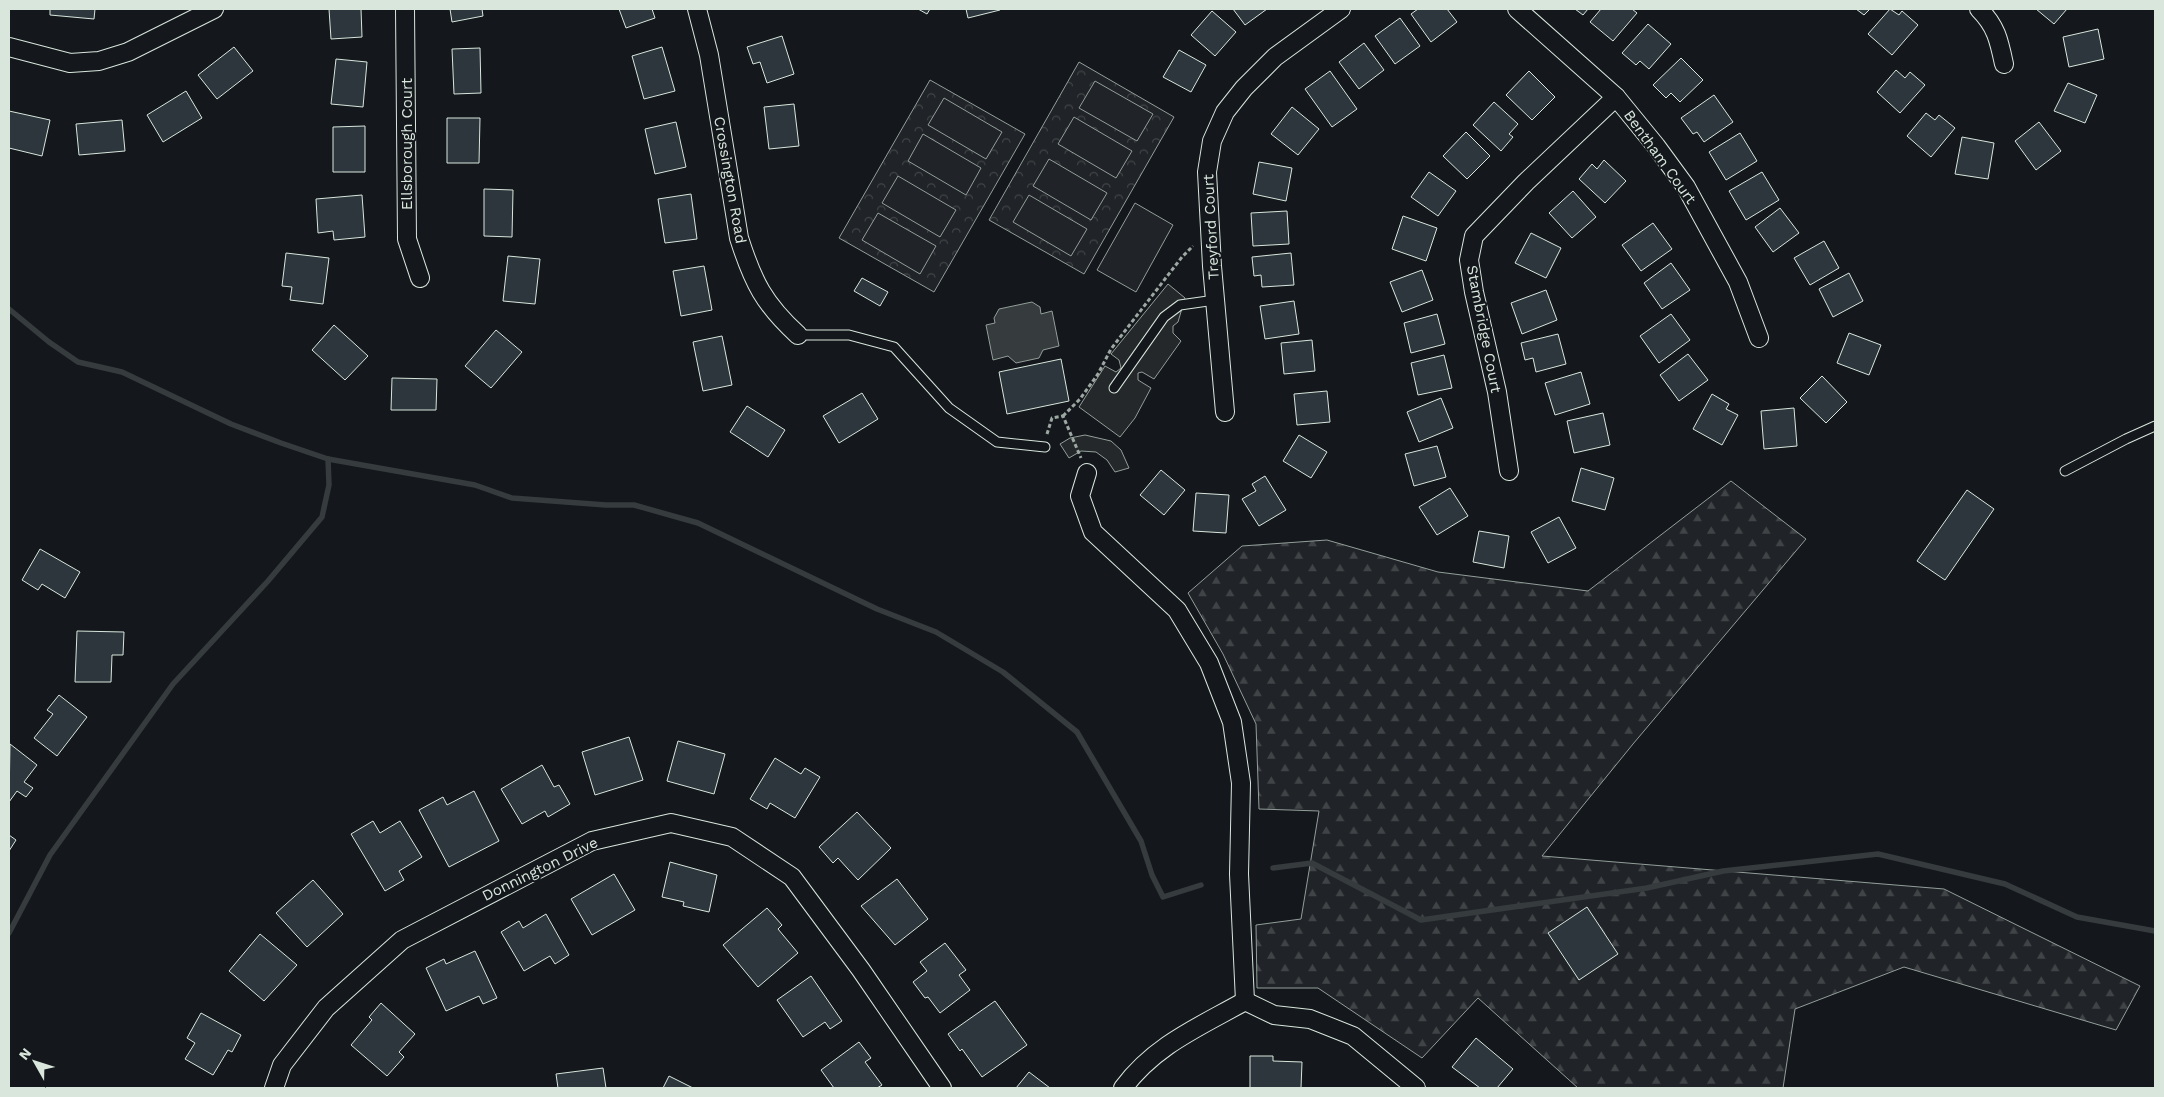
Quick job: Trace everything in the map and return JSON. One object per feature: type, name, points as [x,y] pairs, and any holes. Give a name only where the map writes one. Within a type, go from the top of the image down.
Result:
[{"type":"street","points":[[9,47],[70,63],[99,61],[128,52],[214,9]]},
{"type":"street","name":"Ellsborough Court","points":[[405,9],[407,239],[420,278]]},
{"type":"street","name":"Crossington Road","points":[[697,9],[709,56],[742,247],[747,266],[775,315],[798,335]]},
{"type":"street","name":"Treyford Court","points":[[1225,412],[1215,300],[1207,172],[1212,141],[1225,112],[1244,88],[1275,57],[1341,9]]},
{"type":"street","name":"Bentham Court","points":[[1517,9],[1616,97],[1656,146],[1686,187],[1738,282],[1759,338]]},
{"type":"street","points":[[1979,9],[1991,22],[2004,64]]},
{"type":"street","name":"Stambridge Court","points":[[1509,471],[1497,392],[1474,292],[1469,260],[1474,236],[1526,182],[1616,97]]},
{"type":"street","points":[[1086,473],[1080,496],[1093,532],[1177,610],[1209,663],[1232,722],[1241,782],[1239,874],[1245,1001]]},
{"type":"street","name":"Donnington Drive","points":[[274,1088],[282,1066],[326,1008],[402,940],[592,841],[671,823],[732,837],[792,877],[861,970],[942,1088]]},
{"type":"street","points":[[1123,1088],[1138,1069],[1160,1049],[1245,1001]]},
{"type":"street","points":[[1245,1001],[1274,1014],[1310,1019],[1353,1036],[1416,1088]]},
{"type":"lane","points":[[1114,388],[1164,317],[1180,305],[1215,300]]},
{"type":"lane","points":[[798,335],[849,335],[894,348],[950,408],[997,442],[1045,447]]},
{"type":"lane","points":[[2065,471],[2155,426]]},
{"type":"path","points":[[1045,447],[1052,418],[1063,416],[1080,399],[1098,374],[1110,349],[1182,257],[1194,245]]},
{"type":"path","points":[[1063,416],[1086,473]]},
{"type":"green space","points":[[1079,62],[1174,117],[1084,274],[989,220]]},
{"type":"green space","points":[[930,80],[1025,134],[934,292],[839,238]]},
{"type":"green space","points":[[1095,81],[1153,114],[1137,141],[1079,108]]},
{"type":"green space","points":[[944,98],[1002,132],[986,159],[928,125]]},
{"type":"green space","points":[[1074,117],[1132,151],[1116,178],[1058,144]]},
{"type":"green space","points":[[923,134],[981,168],[966,195],[908,161]]},
{"type":"green space","points":[[1049,159],[1107,193],[1091,220],[1033,186]]},
{"type":"green space","points":[[898,176],[956,210],[940,237],[882,203]]},
{"type":"green space","points":[[1029,195],[1087,229],[1071,256],[1013,222]]},
{"type":"green space","points":[[1135,203],[1173,225],[1136,292],[1097,270]]},
{"type":"green space","points":[[878,213],[936,246],[920,274],[862,240]]},
{"type":"green space","points":[[1731,481],[1806,539],[1633,744],[1542,856],[1944,889],[2140,986],[2116,1030],[1904,967],[1795,1009],[1783,1088],[1578,1088],[1478,998],[1422,1058],[1318,988],[1257,988],[1256,925],[1301,919],[1319,811],[1259,809],[1256,724],[1223,654],[1188,593],[1242,546],[1327,540],[1438,572],[1588,591]]},
{"type":"shaded area","points":[[1168,284],[1185,298],[1178,322],[1173,326],[1173,333],[1181,341],[1154,379],[1142,372],[1138,373],[1138,380],[1151,388],[1135,418],[1120,437],[1079,407],[1105,366],[1116,372],[1121,368],[1119,360],[1111,354]]},
{"type":"shaded area","points":[[1032,302],[1040,307],[1041,314],[1052,311],[1059,346],[1043,350],[1039,358],[1016,363],[1008,356],[993,360],[986,325],[995,323],[994,318],[999,309]]},
{"type":"shaded area","points":[[1085,435],[1111,441],[1121,450],[1129,468],[1115,472],[1107,460],[1096,452],[1081,451],[1069,458],[1060,444],[1070,438]]},
{"type":"building","points":[[50,9],[95,9],[94,19],[50,15]]},
{"type":"building","points":[[329,9],[361,9],[362,37],[331,39]]},
{"type":"building","points":[[450,9],[482,9],[483,16],[452,22]]},
{"type":"building","points":[[619,9],[652,9],[655,18],[626,28]]},
{"type":"building","points":[[918,9],[930,9],[927,14]]},
{"type":"building","points":[[966,9],[1000,9],[1000,10],[968,18]]},
{"type":"building","points":[[1233,9],[1267,9],[1245,25]]},
{"type":"building","points":[[1418,9],[1447,9],[1457,22],[1431,42],[1411,14]]},
{"type":"building","points":[[1575,9],[1588,9],[1583,15]]},
{"type":"building","points":[[1601,9],[1632,9],[1637,13],[1613,41],[1590,22]]},
{"type":"building","points":[[1856,9],[1870,9],[1864,15]]},
{"type":"building","points":[[1890,9],[1899,15],[1902,11],[1918,25],[1892,55],[1868,34]]},
{"type":"building","points":[[2036,9],[2067,9],[2054,24]]},
{"type":"building","points":[[1212,11],[1236,32],[1215,56],[1191,35]]},
{"type":"building","points":[[1400,18],[1420,46],[1395,64],[1375,36]]},
{"type":"building","points":[[1648,24],[1671,44],[1649,69],[1640,61],[1636,65],[1622,53]]},
{"type":"building","points":[[2098,29],[2104,59],[2069,67],[2063,37]]},
{"type":"building","points":[[782,36],[794,74],[767,83],[760,62],[753,64],[747,47]]},
{"type":"building","points":[[1364,43],[1384,70],[1359,89],[1339,62]]},
{"type":"building","points":[[234,47],[253,71],[217,99],[198,75]]},
{"type":"building","points":[[662,47],[675,91],[644,99],[632,56]]},
{"type":"building","points":[[480,48],[481,93],[454,94],[452,49]]},
{"type":"building","points":[[1179,50],[1206,65],[1191,92],[1163,77]]},
{"type":"building","points":[[1681,58],[1703,80],[1680,102],[1671,93],[1666,98],[1653,85]]},
{"type":"building","points":[[336,59],[367,62],[363,107],[331,104]]},
{"type":"building","points":[[1896,70],[1905,78],[1910,72],[1925,85],[1900,113],[1877,92]]},
{"type":"building","points":[[1330,71],[1357,109],[1332,127],[1305,89]]},
{"type":"building","points":[[1529,71],[1555,97],[1532,120],[1506,95]]},
{"type":"building","points":[[2068,83],[2097,95],[2085,123],[2054,111]]},
{"type":"building","points":[[186,91],[202,118],[163,142],[147,115]]},
{"type":"building","points":[[1714,95],[1733,122],[1704,142],[1697,132],[1693,134],[1681,118]]},
{"type":"building","points":[[1494,102],[1518,124],[1509,134],[1513,137],[1501,151],[1473,125]]},
{"type":"building","points":[[794,104],[799,146],[769,149],[764,107]]},
{"type":"building","points":[[1292,107],[1319,129],[1298,155],[1271,134]]},
{"type":"building","points":[[9,111],[50,120],[42,156],[9,148]]},
{"type":"building","points":[[1926,113],[1935,120],[1939,115],[1955,128],[1931,157],[1907,136]]},
{"type":"building","points":[[447,118],[480,118],[479,163],[447,163]]},
{"type":"building","points":[[122,120],[125,151],[79,155],[76,124]]},
{"type":"building","points":[[676,122],[686,167],[655,174],[645,129]]},
{"type":"building","points":[[2039,122],[2061,151],[2036,170],[2015,141]]},
{"type":"building","points":[[365,126],[365,172],[333,172],[333,127]]},
{"type":"building","points":[[1466,132],[1490,156],[1467,179],[1443,156]]},
{"type":"building","points":[[1740,133],[1757,161],[1726,180],[1709,152]]},
{"type":"building","points":[[1962,137],[1994,143],[1988,179],[1955,174]]},
{"type":"building","points":[[1604,160],[1626,181],[1605,203],[1579,179],[1592,164],[1597,169]]},
{"type":"building","points":[[1259,162],[1292,168],[1286,201],[1253,194]]},
{"type":"building","points":[[1429,172],[1456,191],[1438,216],[1411,197]]},
{"type":"building","points":[[1762,172],[1779,200],[1746,220],[1729,191]]},
{"type":"building","points":[[484,189],[513,190],[512,237],[484,236]]},
{"type":"building","points":[[1573,191],[1596,217],[1572,238],[1549,213]]},
{"type":"building","points":[[691,194],[697,239],[665,243],[658,199]]},
{"type":"building","points":[[362,195],[365,237],[334,240],[333,231],[318,233],[316,199]]},
{"type":"building","points":[[1780,208],[1799,233],[1773,252],[1755,227]]},
{"type":"building","points":[[1287,211],[1289,244],[1253,246],[1251,213]]},
{"type":"building","points":[[1403,216],[1437,228],[1426,261],[1392,249]]},
{"type":"building","points":[[1653,223],[1672,249],[1641,271],[1622,245]]},
{"type":"building","points":[[1531,233],[1561,248],[1546,278],[1515,263]]},
{"type":"building","points":[[1824,241],[1839,268],[1810,285],[1794,258]]},
{"type":"building","points":[[286,253],[329,258],[323,304],[290,300],[292,287],[282,286]]},
{"type":"building","points":[[1291,253],[1294,285],[1262,287],[1261,275],[1254,276],[1252,257]]},
{"type":"building","points":[[508,256],[540,259],[535,304],[503,301]]},
{"type":"building","points":[[1671,263],[1690,290],[1662,309],[1644,283]]},
{"type":"building","points":[[704,266],[712,310],[681,316],[673,271]]},
{"type":"building","points":[[1422,270],[1433,300],[1402,312],[1390,282]]},
{"type":"building","points":[[1849,273],[1863,301],[1833,317],[1819,289]]},
{"type":"building","points":[[862,278],[888,292],[880,306],[854,291]]},
{"type":"building","points":[[1546,290],[1557,320],[1522,334],[1511,303]]},
{"type":"building","points":[[1294,301],[1299,334],[1265,339],[1260,306]]},
{"type":"building","points":[[1437,314],[1445,344],[1411,353],[1404,323]]},
{"type":"building","points":[[1671,314],[1690,340],[1659,363],[1640,336]]},
{"type":"building","points":[[334,325],[368,356],[345,380],[312,350]]},
{"type":"building","points":[[496,330],[522,352],[491,388],[465,366]]},
{"type":"building","points":[[1849,333],[1881,345],[1869,375],[1837,363]]},
{"type":"building","points":[[1558,334],[1566,364],[1536,372],[1533,358],[1525,360],[1521,343]]},
{"type":"building","points":[[722,336],[732,385],[703,391],[693,342]]},
{"type":"building","points":[[1312,340],[1315,371],[1284,374],[1281,343]]},
{"type":"building","points":[[1688,354],[1708,380],[1679,401],[1660,375]]},
{"type":"building","points":[[1444,355],[1452,388],[1418,395],[1411,363]]},
{"type":"building","points":[[1061,359],[1069,401],[1007,414],[999,372]]},
{"type":"building","points":[[1581,372],[1590,404],[1555,415],[1545,383]]},
{"type":"building","points":[[1822,376],[1847,402],[1826,423],[1800,398]]},
{"type":"building","points":[[392,378],[437,379],[436,410],[391,410]]},
{"type":"building","points":[[1327,391],[1330,422],[1297,425],[1294,394]]},
{"type":"building","points":[[862,393],[878,419],[839,443],[823,416]]},
{"type":"building","points":[[1712,394],[1729,404],[1726,409],[1738,415],[1722,445],[1693,429]]},
{"type":"building","points":[[1441,398],[1453,428],[1419,442],[1407,412]]},
{"type":"building","points":[[747,406],[785,430],[768,457],[730,432]]},
{"type":"building","points":[[1794,408],[1797,446],[1764,449],[1761,411]]},
{"type":"building","points":[[1603,413],[1610,445],[1574,453],[1567,421]]},
{"type":"building","points":[[1299,435],[1327,452],[1311,478],[1283,461]]},
{"type":"building","points":[[1437,446],[1446,477],[1414,486],[1405,454]]},
{"type":"building","points":[[1581,468],[1614,478],[1605,510],[1572,501]]},
{"type":"building","points":[[1161,470],[1185,490],[1164,515],[1140,495]]},
{"type":"building","points":[[1265,476],[1286,510],[1259,526],[1242,499],[1256,491],[1252,484]]},
{"type":"building","points":[[1450,488],[1468,516],[1437,535],[1419,507]]},
{"type":"building","points":[[1967,490],[1994,509],[1945,580],[1917,561]]},
{"type":"building","points":[[1196,493],[1229,495],[1226,533],[1193,531]]},
{"type":"building","points":[[1559,517],[1576,548],[1548,563],[1531,532]]},
{"type":"building","points":[[1479,531],[1509,536],[1504,568],[1473,562]]},
{"type":"building","points":[[40,549],[80,572],[65,598],[42,584],[38,590],[22,580]]},
{"type":"building","points":[[77,631],[124,632],[123,655],[112,655],[111,682],[75,682]]},
{"type":"building","points":[[59,695],[87,717],[57,756],[34,738],[53,714],[47,710]]},
{"type":"building","points":[[629,737],[643,780],[595,795],[582,752]]},
{"type":"building","points":[[678,741],[725,754],[714,794],[667,781]]},
{"type":"building","points":[[10,744],[37,765],[24,782],[33,788],[26,797],[17,791],[9,802]]},
{"type":"building","points":[[775,758],[801,774],[805,768],[820,777],[795,818],[770,803],[767,809],[750,799]]},
{"type":"building","points":[[542,765],[554,787],[559,785],[570,804],[548,817],[545,811],[522,824],[501,789]]},
{"type":"building","points":[[474,791],[499,841],[449,867],[419,810],[443,797],[447,805]]},
{"type":"building","points":[[857,812],[891,848],[858,880],[838,858],[833,863],[819,847]]},
{"type":"building","points":[[373,821],[380,833],[400,821],[422,857],[399,871],[404,880],[385,891],[351,834]]},
{"type":"building","points":[[9,835],[16,840],[9,851]]},
{"type":"building","points":[[670,862],[717,875],[709,912],[683,906],[684,902],[662,897]]},
{"type":"building","points":[[614,874],[635,910],[592,935],[571,899]]},
{"type":"building","points":[[897,879],[928,919],[895,945],[861,906]]},
{"type":"building","points":[[313,880],[343,914],[307,947],[276,913]]},
{"type":"building","points":[[1587,907],[1618,954],[1579,980],[1548,933]]},
{"type":"building","points":[[767,908],[782,925],[778,929],[798,953],[758,987],[723,945]]},
{"type":"building","points":[[546,914],[569,955],[555,964],[550,956],[524,971],[501,932],[519,921],[523,928]]},
{"type":"building","points":[[260,934],[297,965],[264,1001],[229,971]]},
{"type":"building","points":[[945,943],[966,970],[959,975],[970,990],[940,1013],[913,982],[927,971],[920,962]]},
{"type":"building","points":[[475,951],[497,998],[483,1004],[479,996],[446,1011],[426,968],[444,959],[446,964]]},
{"type":"building","points":[[811,976],[842,1021],[830,1029],[825,1022],[803,1037],[777,1000]]},
{"type":"building","points":[[995,1001],[1027,1045],[982,1077],[962,1049],[960,1051],[948,1034]]},
{"type":"building","points":[[381,1003],[415,1034],[399,1052],[404,1057],[387,1076],[351,1045],[372,1020],[369,1017]]},
{"type":"building","points":[[201,1013],[241,1035],[232,1052],[228,1050],[213,1075],[185,1059],[195,1043],[187,1038]]},
{"type":"building","points":[[1476,1038],[1513,1069],[1497,1088],[1480,1088],[1452,1067]]},
{"type":"building","points":[[859,1042],[871,1058],[865,1062],[882,1085],[877,1088],[834,1088],[821,1070]]},
{"type":"building","points":[[1250,1056],[1273,1056],[1273,1061],[1302,1062],[1301,1088],[1250,1088]]},
{"type":"building","points":[[603,1068],[606,1088],[558,1088],[556,1074]]},
{"type":"building","points":[[1029,1072],[1050,1088],[1016,1088]]},
{"type":"building","points":[[669,1076],[693,1088],[663,1088]]},
{"type":"waterway","points":[[9,309],[49,342],[78,362],[122,372],[231,424],[281,443],[328,459],[475,485],[512,498],[606,505],[634,505],[698,523],[877,609],[936,632],[1003,672],[1077,732],[1141,841],[1152,875],[1163,897],[1201,885]]},
{"type":"waterway","points":[[9,933],[50,855],[173,684],[268,581],[322,517],[329,485],[328,459]]},
{"type":"waterway","points":[[1273,868],[1312,863],[1421,920],[1647,888],[1723,871],[1878,854],[2005,884],[2077,917],[2155,931]]}]
